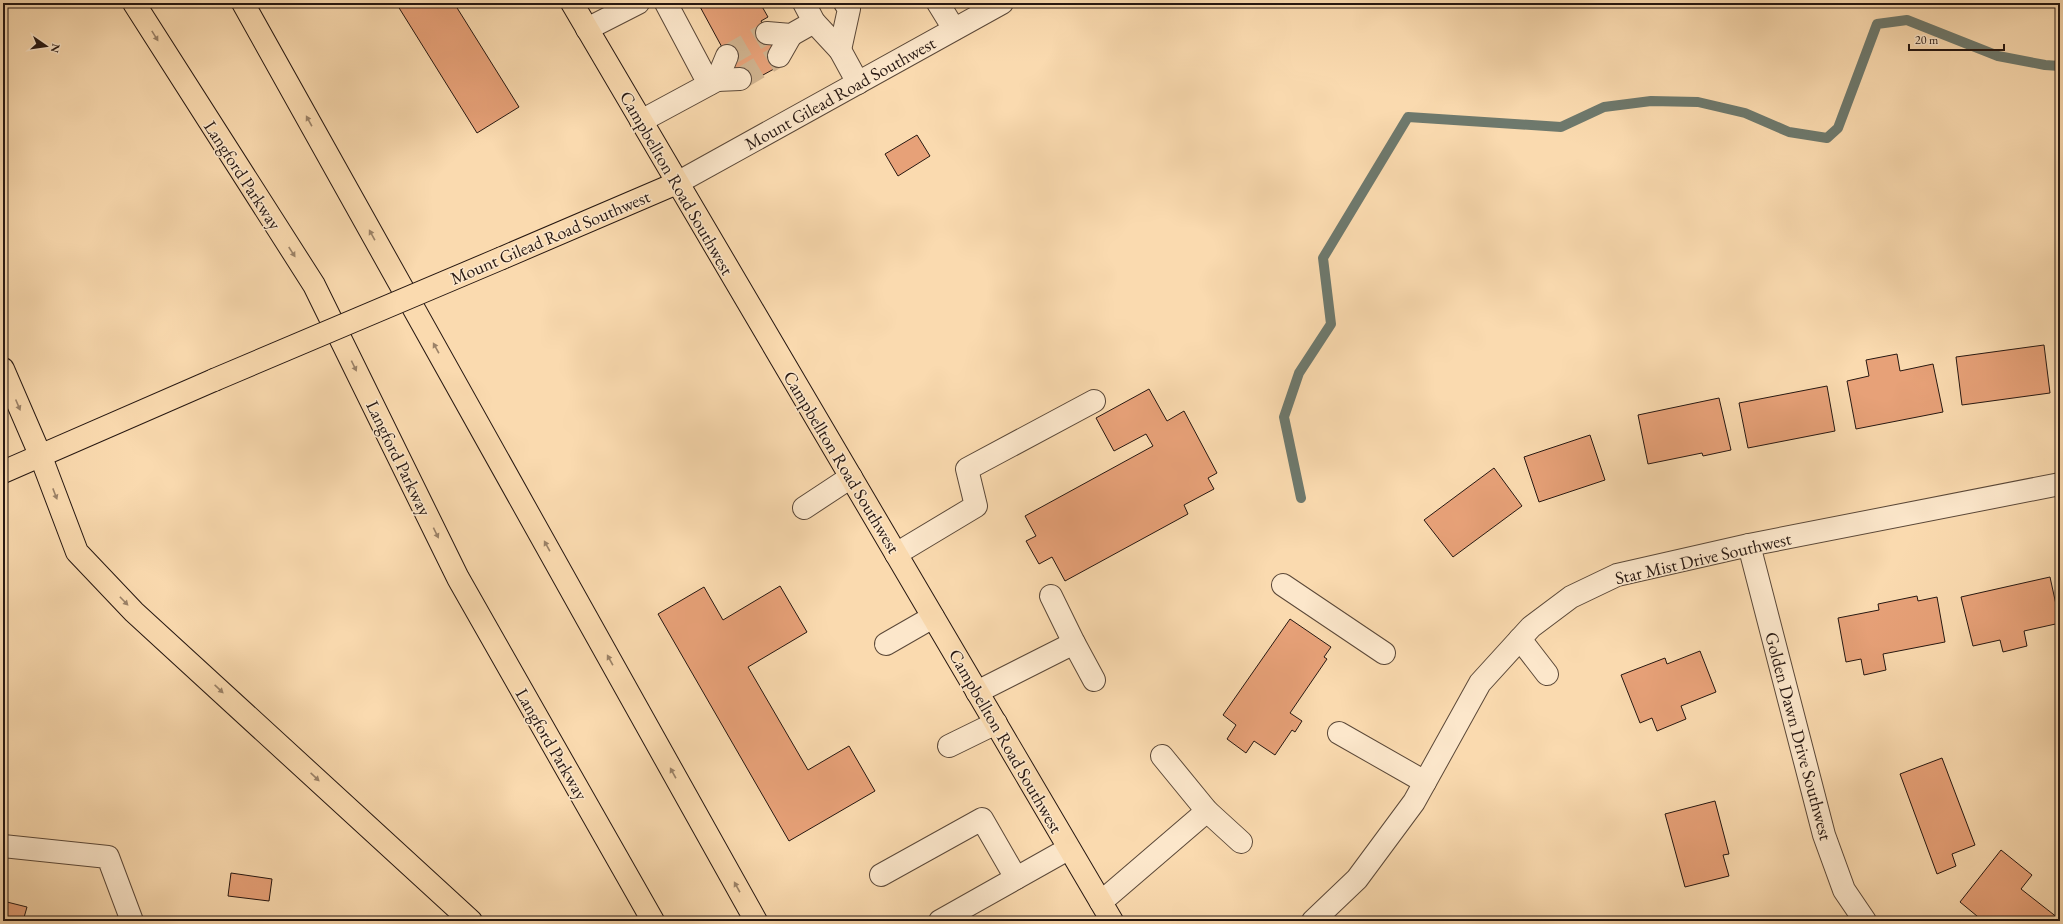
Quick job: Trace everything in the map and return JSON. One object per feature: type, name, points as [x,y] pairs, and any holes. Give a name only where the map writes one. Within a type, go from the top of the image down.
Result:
[{"type":"main road","name":"Langford Parkway","points":[[134,3],[314,285],[458,578],[653,921]]},
{"type":"main road","points":[[243,3],[756,921]]},
{"type":"main road","name":"Campbellton Road Southwest","points":[[572,3],[996,723],[1068,849],[1112,921]]},
{"type":"main road","name":"Mount Gilead Road Southwest","points":[[3,472],[41,457],[214,380],[677,183]]},
{"type":"main road","points":[[3,369],[41,457],[77,552],[134,612],[471,921]]},
{"type":"street","points":[[587,29],[638,3]]},
{"type":"street","points":[[666,3],[713,82]]},
{"type":"street","points":[[804,3],[814,22],[840,50],[858,83]]},
{"type":"street","points":[[840,50],[849,9],[845,3]]},
{"type":"street","points":[[938,3],[954,30]]},
{"type":"street","name":"Mount Gilead Road Southwest","points":[[677,183],[1002,3]]},
{"type":"street","points":[[767,33],[790,35],[814,22]]},
{"type":"street","points":[[779,56],[790,35]]},
{"type":"street","points":[[713,82],[727,56]]},
{"type":"street","points":[[641,121],[713,82],[740,80]]},
{"type":"street","points":[[896,554],[976,506],[967,469],[1094,401]]},
{"type":"street","points":[[804,508],[851,477]]},
{"type":"street","name":"Star Mist Drive Southwest","points":[[1313,921],[1357,878],[1414,802],[1480,683],[1531,627],[1571,597],[1617,575],[1749,545],[2060,484]]},
{"type":"street","name":"Golden Dawn Drive Southwest","points":[[1749,545],[1824,835],[1844,890],[1865,921]]},
{"type":"street","points":[[1283,585],[1384,653]]},
{"type":"street","points":[[1051,596],[1094,680]]},
{"type":"street","points":[[886,644],[933,617]]},
{"type":"street","points":[[1520,639],[1547,674]]},
{"type":"street","points":[[977,692],[1074,643]]},
{"type":"street","points":[[949,746],[996,723]]},
{"type":"street","points":[[1339,733],[1425,782]]},
{"type":"street","points":[[1162,756],[1207,812],[1241,842]]},
{"type":"street","points":[[1100,902],[1207,812]]},
{"type":"street","points":[[881,875],[982,819],[1016,878]]},
{"type":"street","points":[[3,846],[108,857],[132,921]]},
{"type":"street","points":[[940,921],[1068,849]]},
{"type":"building","points":[[396,3],[454,3],[519,107],[477,133]]},
{"type":"building","points":[[698,3],[760,3],[768,17],[761,21],[783,64],[743,86]]},
{"type":"building","points":[[917,135],[930,156],[898,176],[885,154]]},
{"type":"building","points":[[2044,345],[2050,393],[1962,405],[1956,357]]},
{"type":"building","points":[[1897,354],[1900,371],[1933,364],[1943,412],[1856,429],[1847,381],[1869,376],[1866,360]]},
{"type":"building","points":[[1827,386],[1835,431],[1748,448],[1739,403]]},
{"type":"building","points":[[1149,389],[1167,421],[1184,411],[1217,473],[1208,478],[1214,489],[1184,505],[1188,514],[1065,581],[1052,557],[1039,564],[1026,541],[1036,536],[1025,516],[1153,446],[1146,434],[1114,451],[1096,418]]},
{"type":"building","points":[[1719,398],[1731,450],[1703,456],[1702,453],[1648,464],[1638,415]]},
{"type":"building","points":[[1590,435],[1605,480],[1539,502],[1524,457]]},
{"type":"building","points":[[1494,468],[1522,506],[1453,557],[1424,520]]},
{"type":"building","points":[[2050,577],[2060,623],[2024,631],[2027,646],[2003,652],[2000,640],[1973,646],[1961,597]]},
{"type":"building","points":[[780,586],[807,632],[748,667],[808,770],[849,746],[875,791],[789,841],[658,614],[704,587],[723,620]]},
{"type":"building","points":[[1917,596],[1918,601],[1937,597],[1945,642],[1883,654],[1886,670],[1864,675],[1861,659],[1846,662],[1838,618],[1879,610],[1878,604]]},
{"type":"building","points":[[1290,619],[1331,647],[1324,657],[1327,659],[1290,713],[1302,721],[1295,732],[1292,730],[1275,755],[1254,741],[1246,753],[1227,739],[1236,725],[1223,715]]},
{"type":"building","points":[[1700,651],[1716,692],[1681,706],[1686,719],[1657,731],[1652,718],[1640,723],[1621,675],[1665,658],[1667,664]]},
{"type":"building","points":[[1942,758],[1975,845],[1952,854],[1956,866],[1937,874],[1900,774]]},
{"type":"building","points":[[1715,801],[1729,854],[1723,855],[1729,876],[1685,887],[1665,814]]},
{"type":"building","points":[[2001,850],[2032,875],[2021,889],[2058,918],[2056,921],[1983,921],[1960,902]]},
{"type":"building","points":[[231,873],[272,879],[269,901],[228,896]]},
{"type":"building","points":[[3,901],[27,907],[23,921],[3,921]]},
{"type":"waterway","points":[[1301,498],[1284,417],[1299,373],[1331,324],[1323,258],[1408,117],[1561,127],[1604,107],[1651,101],[1698,102],[1745,113],[1789,132],[1827,138],[1838,128],[1877,24],[1907,20],[1998,56],[2045,65],[2060,66]]},
{"type":"tunnel","points":[[727,56],[767,33]]},
{"type":"tunnel","points":[[740,79],[779,56]]}]
